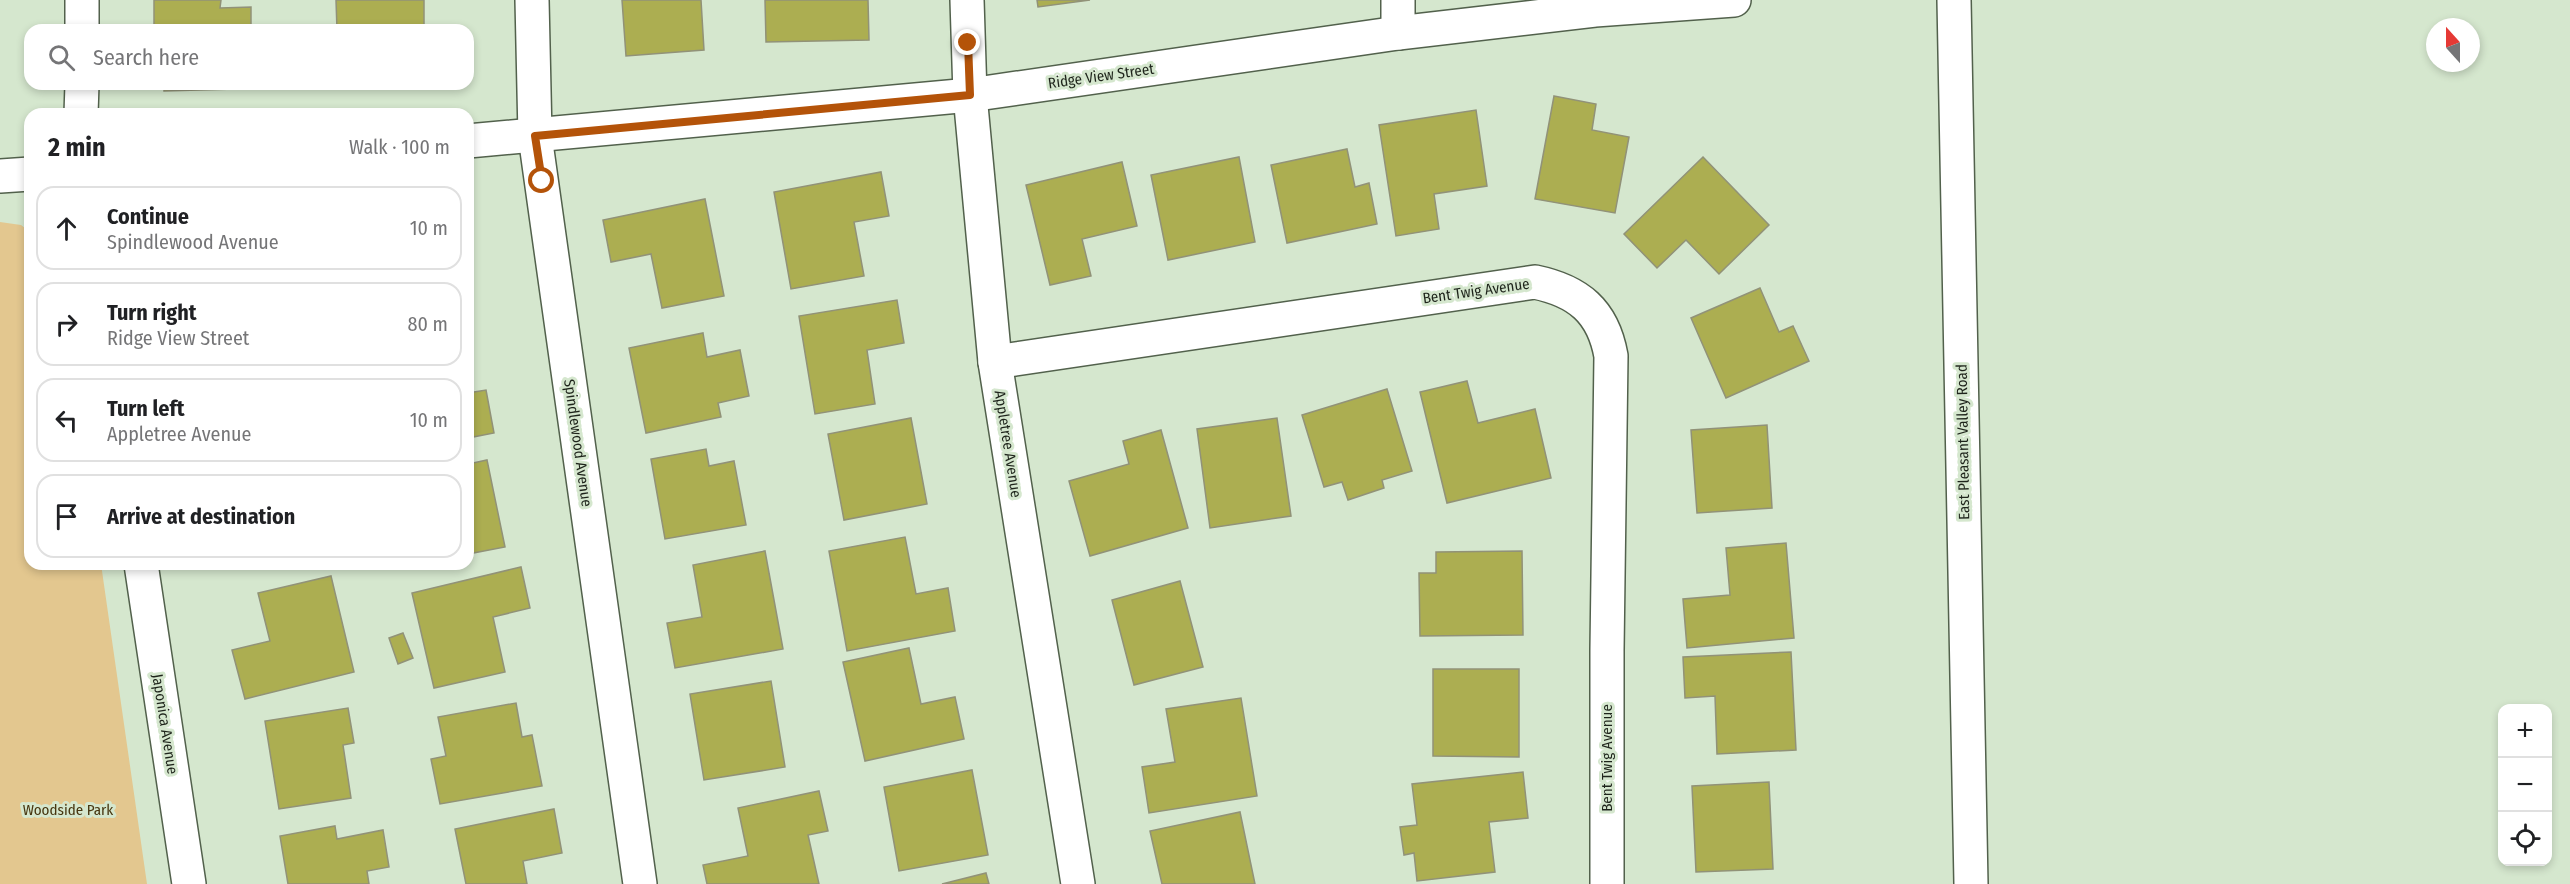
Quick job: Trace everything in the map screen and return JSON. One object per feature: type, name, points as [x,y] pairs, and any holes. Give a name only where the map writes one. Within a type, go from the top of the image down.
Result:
[{"type":"street","points":[[82,0],[82,24]]},
{"type":"street","name":"Spindlewood Avenue","points":[[532,0],[535,136],[639,884]]},
{"type":"street","name":"Appletree Avenue","points":[[967,0],[970,95],[995,362],[1078,884]]},
{"type":"street","points":[[1398,0],[1398,33]]},
{"type":"street","name":"Ridge View Street","points":[[474,141],[970,95],[1398,33],[1670,2],[1734,0]]},
{"type":"street","name":"East Pleasant Valley Road","points":[[1954,0],[1971,884]]},
{"type":"street","points":[[81,108],[82,90]]},
{"type":"street","points":[[0,176],[24,174]]},
{"type":"street","name":"Bent Twig Avenue","points":[[995,362],[1535,282],[1560,287],[1581,300],[1598,318],[1608,341],[1611,356],[1607,884]]},
{"type":"street","name":"Japonica Avenue","points":[[142,570],[189,884]]},
{"type":"green space","name":"Woodside Park","points":[[0,222],[24,227],[24,570],[102,570],[147,884],[0,884]]},
{"type":"building","points":[[154,0],[221,0],[220,8],[251,7],[251,24],[154,24]]},
{"type":"building","points":[[336,0],[424,0],[424,24],[337,24]]},
{"type":"building","points":[[622,0],[701,0],[704,50],[626,56]]},
{"type":"building","points":[[765,0],[868,0],[869,40],[766,42]]},
{"type":"building","points":[[1037,0],[1090,0],[1038,7]]},
{"type":"building","points":[[1554,96],[1596,104],[1592,130],[1629,137],[1615,213],[1535,199]]},
{"type":"building","points":[[1476,110],[1487,186],[1434,194],[1439,229],[1396,236],[1379,125]]},
{"type":"building","points":[[1347,149],[1355,187],[1369,183],[1377,224],[1287,243],[1271,165]]},
{"type":"building","points":[[1239,157],[1255,242],[1168,260],[1151,175]]},
{"type":"building","points":[[1703,157],[1769,225],[1719,274],[1686,240],[1657,268],[1624,234]]},
{"type":"building","points":[[1122,162],[1137,226],[1082,239],[1091,276],[1050,285],[1026,185]]},
{"type":"building","points":[[881,172],[889,216],[854,222],[864,276],[791,289],[774,192]]},
{"type":"building","points":[[705,199],[724,296],[662,308],[651,254],[611,262],[603,220]]},
{"type":"building","points":[[1760,288],[1779,332],[1793,326],[1809,361],[1726,398],[1691,318]]},
{"type":"building","points":[[897,300],[904,343],[867,350],[875,404],[815,414],[799,316]]},
{"type":"building","points":[[703,333],[707,357],[740,350],[749,396],[718,403],[721,417],[646,433],[629,348]]},
{"type":"building","points":[[1467,381],[1478,423],[1535,409],[1551,478],[1447,503],[1420,392]]},
{"type":"building","points":[[1387,389],[1412,471],[1382,480],[1384,488],[1348,500],[1342,482],[1324,487],[1302,415]]},
{"type":"building","points":[[486,390],[494,433],[474,437],[474,392]]},
{"type":"building","points":[[911,418],[927,504],[844,520],[828,434]]},
{"type":"building","points":[[1277,418],[1291,516],[1210,528],[1197,429]]},
{"type":"building","points":[[1767,425],[1772,508],[1697,513],[1691,430]]},
{"type":"building","points":[[1161,430],[1188,528],[1090,556],[1069,481],[1129,464],[1123,441]]},
{"type":"building","points":[[706,449],[709,466],[734,461],[746,525],[665,539],[651,459]]},
{"type":"building","points":[[487,460],[505,547],[474,553],[474,463]]},
{"type":"building","points":[[905,537],[916,594],[948,588],[955,631],[847,651],[829,551]]},
{"type":"building","points":[[1786,543],[1794,638],[1687,648],[1683,599],[1730,595],[1726,548]]},
{"type":"building","points":[[765,551],[783,649],[675,668],[667,623],[702,617],[693,565]]},
{"type":"building","points":[[1522,551],[1523,635],[1420,636],[1419,573],[1436,573],[1436,552]]},
{"type":"building","points":[[521,567],[530,608],[493,617],[505,672],[434,688],[412,593]]},
{"type":"building","points":[[331,576],[354,672],[245,699],[232,650],[270,641],[258,593]]},
{"type":"building","points":[[1180,581],[1203,667],[1134,685],[1112,600]]},
{"type":"building","points":[[403,633],[413,658],[398,664],[389,638]]},
{"type":"building","points":[[909,648],[921,704],[955,697],[964,739],[865,761],[843,662]]},
{"type":"building","points":[[1791,652],[1796,750],[1717,754],[1715,696],[1685,698],[1683,657]]},
{"type":"building","points":[[1433,669],[1519,669],[1519,757],[1433,756]]},
{"type":"building","points":[[771,681],[785,767],[704,780],[690,694]]},
{"type":"building","points":[[1241,698],[1257,796],[1149,813],[1142,767],[1175,762],[1166,709]]},
{"type":"building","points":[[516,703],[522,737],[532,735],[542,786],[440,804],[431,759],[446,756],[438,717]]},
{"type":"building","points":[[348,708],[354,743],[343,745],[351,798],[279,809],[265,721]]},
{"type":"building","points":[[972,770],[988,855],[899,871],[884,787]]},
{"type":"building","points":[[1523,772],[1528,818],[1489,822],[1495,872],[1417,881],[1414,853],[1404,855],[1400,827],[1417,825],[1412,784]]},
{"type":"building","points":[[1769,782],[1773,869],[1696,872],[1692,786]]},
{"type":"building","points":[[819,791],[828,831],[808,835],[819,884],[707,884],[703,865],[748,856],[738,808]]},
{"type":"building","points":[[554,809],[562,853],[523,861],[527,884],[466,884],[455,829]]},
{"type":"building","points":[[1240,812],[1255,884],[1162,884],[1150,831]]},
{"type":"building","points":[[335,826],[337,839],[383,830],[389,867],[367,871],[369,884],[288,884],[280,836]]},
{"type":"building","points":[[986,873],[989,884],[942,884]]},
{"type":"route","points":[[542,181],[535,136],[970,95],[968,43]]}]
